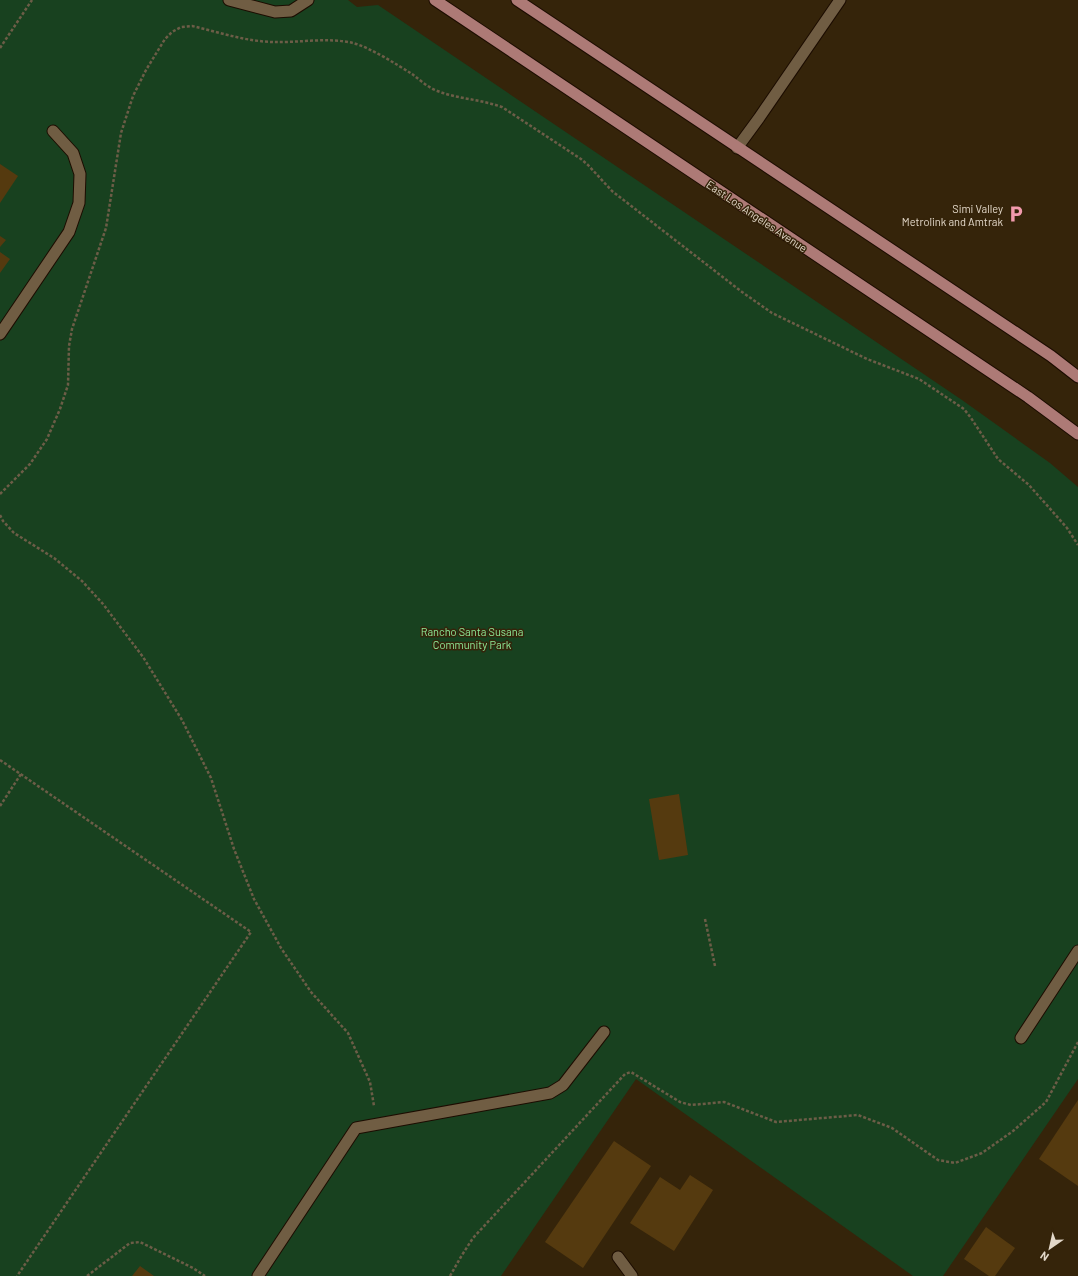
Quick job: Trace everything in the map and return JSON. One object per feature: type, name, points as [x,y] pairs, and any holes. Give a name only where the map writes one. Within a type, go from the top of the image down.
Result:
[{"type":"main road","name":"East Los Angeles Avenue","points":[[435,0],[1028,397],[1078,434]]},
{"type":"main road","points":[[517,0],[737,148],[1038,347],[1078,377]]},
{"type":"lane","points":[[229,0],[275,12],[291,11],[308,0]]},
{"type":"lane","points":[[737,148],[764,112],[840,0]]},
{"type":"lane","points":[[0,334],[69,232],[79,203],[80,174],[73,153],[53,131]]},
{"type":"lane","points":[[1021,1038],[1078,951]]},
{"type":"lane","points":[[258,1276],[356,1128],[550,1094],[563,1085],[604,1032]]},
{"type":"lane","points":[[618,1257],[632,1276]]},
{"type":"path","points":[[0,48],[32,0]]},
{"type":"path","points":[[0,494],[30,464],[43,445],[62,403],[68,384],[69,346],[72,329],[106,228],[121,132],[133,96],[146,70],[165,39],[172,32],[181,27],[192,26],[255,42],[337,41],[354,43],[370,50],[412,74],[432,89],[446,95],[489,102],[502,107],[581,159],[612,191],[742,292],[772,313],[867,359],[919,379],[964,409],[998,459],[1034,491],[1067,528],[1078,545]]},
{"type":"path","points":[[0,515],[3,521],[14,533],[54,558],[82,581],[104,604],[143,657],[182,720],[210,778],[234,849],[254,899],[281,948],[311,992],[348,1033],[370,1082],[377,1124]]},
{"type":"path","points":[[0,760],[251,932],[17,1276]]},
{"type":"path","points":[[0,806],[21,774]]},
{"type":"path","points":[[705,920],[715,966]]},
{"type":"path","points":[[450,1276],[473,1238],[625,1074],[631,1072],[680,1102],[691,1105],[724,1102],[776,1122],[858,1115],[892,1128],[938,1160],[955,1163],[982,1153],[1013,1131],[1046,1102],[1078,1042]]},
{"type":"path","points":[[87,1276],[130,1243],[140,1242],[206,1276]]},
{"type":"green space","name":"Rancho Santa Susana Community Park","points":[[0,0],[348,0],[357,7],[378,5],[962,400],[1050,463],[1078,487],[1078,1079],[943,1276],[913,1276],[636,1079],[501,1276],[0,1276]]},
{"type":"building","points":[[0,164],[18,176],[0,203]]},
{"type":"building","points":[[0,236],[6,240],[0,247]]},
{"type":"building","points":[[0,252],[10,259],[0,273]]},
{"type":"building","points":[[679,794],[688,855],[659,860],[649,799]]},
{"type":"building","points":[[1078,1100],[1078,1186],[1039,1159]]},
{"type":"building","points":[[614,1141],[651,1166],[583,1268],[545,1242]]},
{"type":"building","points":[[690,1175],[713,1190],[674,1251],[630,1223],[660,1177],[680,1190]]},
{"type":"building","points":[[986,1227],[1015,1248],[995,1276],[989,1276],[964,1259]]},
{"type":"building","points":[[140,1266],[154,1276],[132,1276]]},
{"type":"place","name":"Simi Valley Metrolink and Amtrak","points":[[1016,214]]}]
